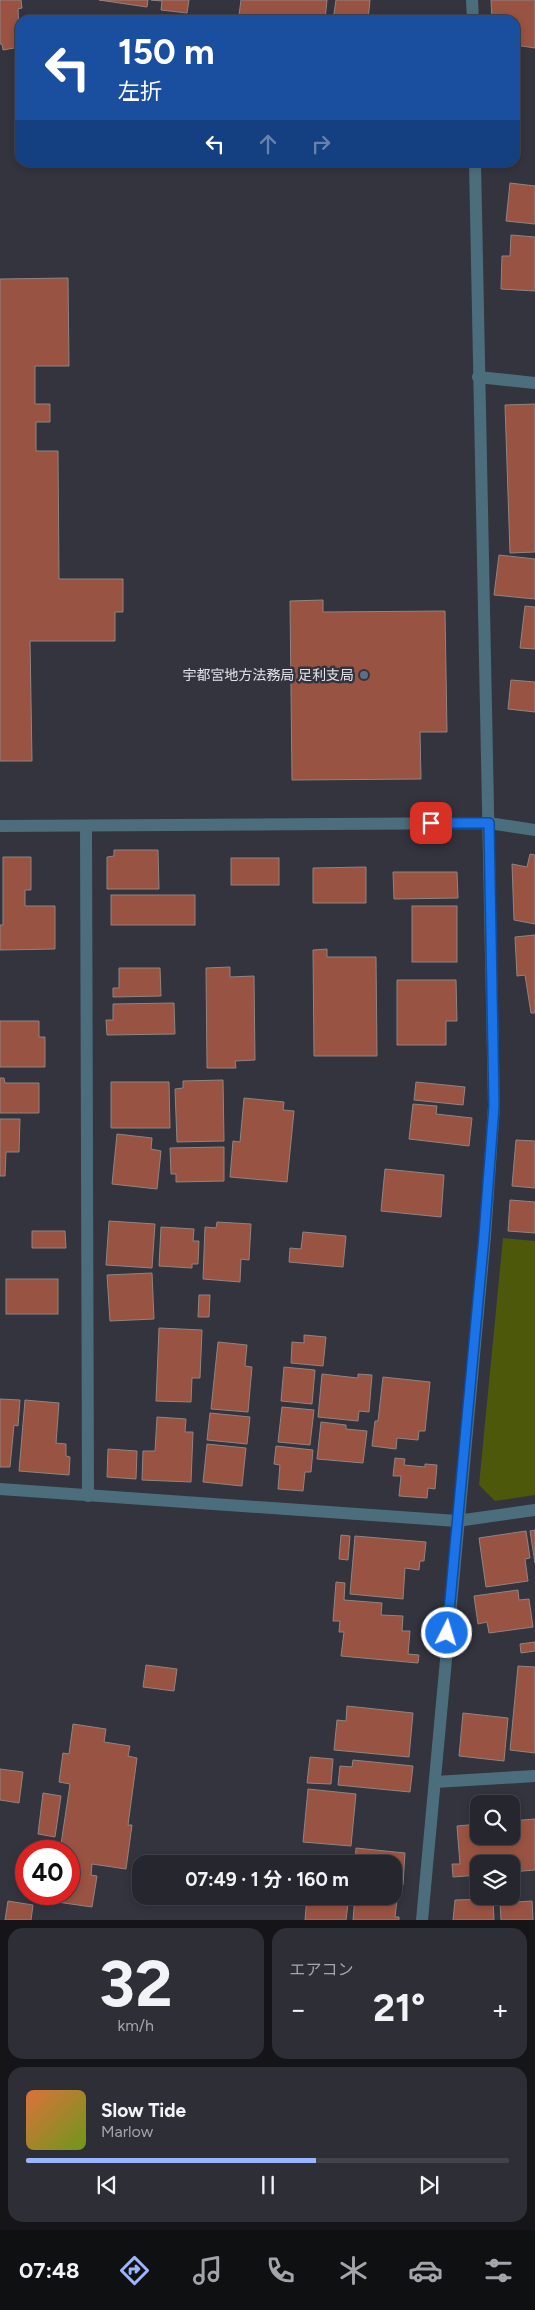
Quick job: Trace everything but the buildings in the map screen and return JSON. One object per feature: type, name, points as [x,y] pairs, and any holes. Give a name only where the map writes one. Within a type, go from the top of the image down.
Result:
[{"type":"street","points":[[472,0],[473,15]]},
{"type":"street","points":[[422,1920],[494,1106],[475,167]]},
{"type":"street","points":[[478,377],[535,382]]},
{"type":"street","points":[[0,826],[489,823],[535,830]]},
{"type":"street","points":[[86,826],[88,1496]]},
{"type":"street","points":[[0,1489],[457,1521],[535,1510]]},
{"type":"street","points":[[435,1782],[535,1776]]},
{"type":"green space","points":[[503,1238],[535,1241],[535,1495],[495,1501],[479,1485]]},
{"type":"place","name":"宇都宮地方法務局 足利支局","points":[[364,675]]},
{"type":"route","points":[[431,823],[489,823],[494,1106],[484,1236],[447,1633]]}]
